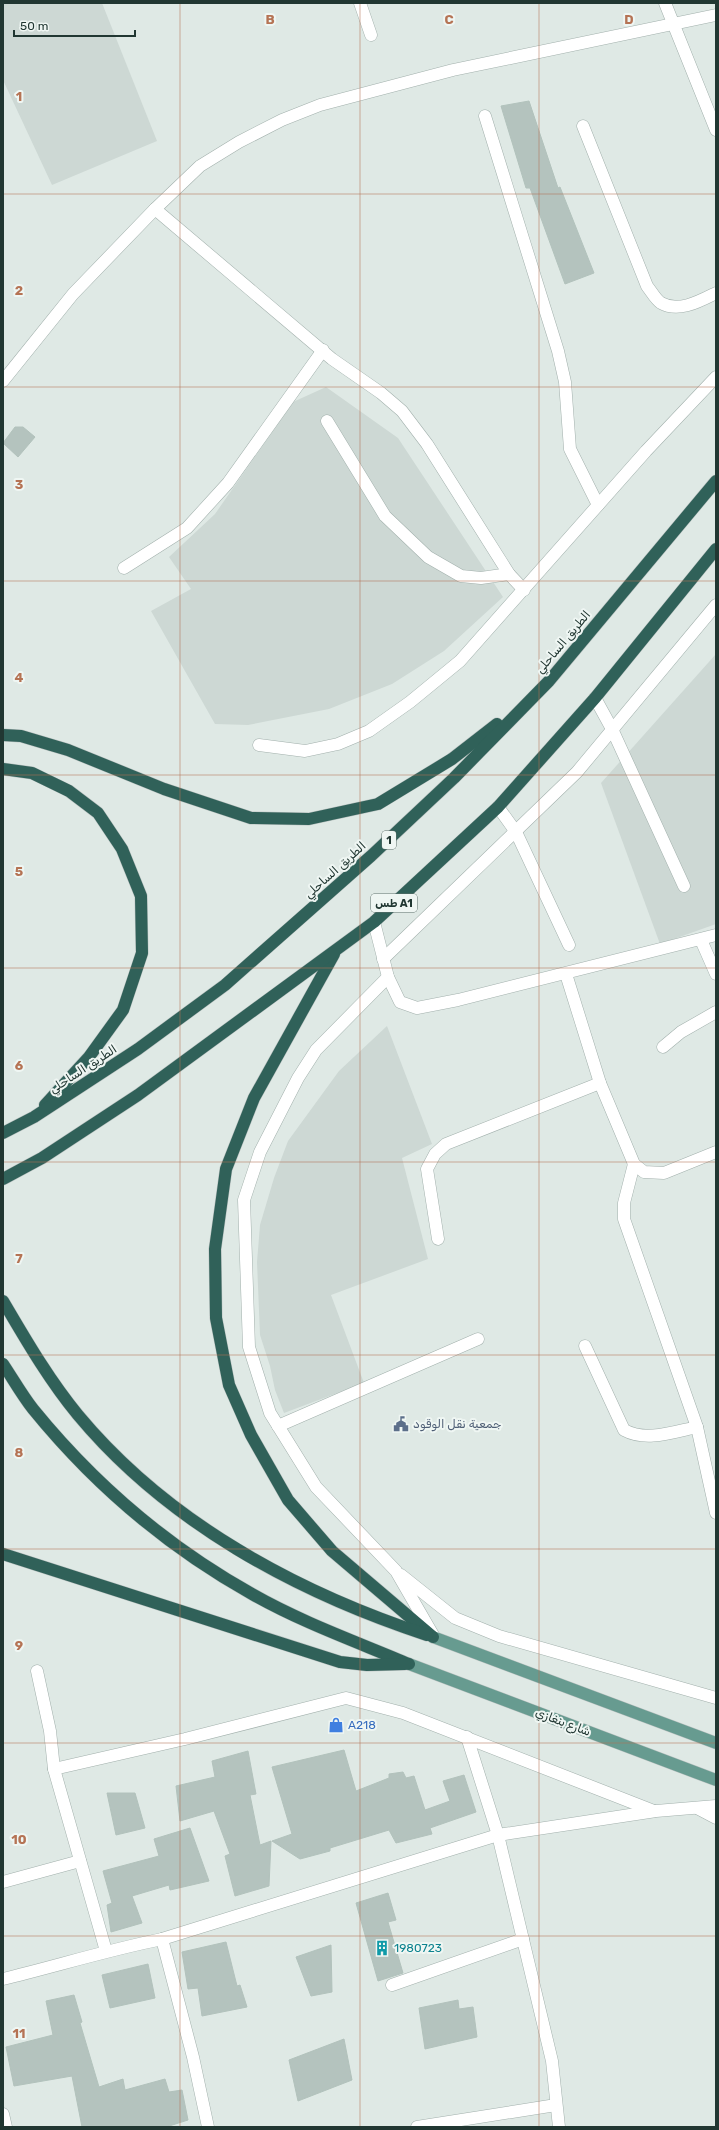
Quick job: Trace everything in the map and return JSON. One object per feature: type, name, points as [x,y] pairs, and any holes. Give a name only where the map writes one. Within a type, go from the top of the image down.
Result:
[{"type":"highway","name":"الطريق الساحلي","points":[[3,1133],[34,1118],[138,1049],[225,985],[326,897],[454,778],[549,681],[716,480]]},
{"type":"highway","name":"طس A1","points":[[3,1178],[42,1158],[138,1095],[374,922],[498,807],[595,698],[716,549]]},
{"type":"highway","points":[[3,735],[21,736],[68,750],[164,789],[251,818],[309,820],[378,804],[452,760],[549,681]]},
{"type":"highway","points":[[3,769],[32,773],[69,791],[98,813],[122,849],[141,896],[142,953],[123,1010],[89,1057],[34,1118]]},
{"type":"highway","points":[[335,952],[254,1098],[226,1169],[215,1249],[216,1318],[229,1385],[251,1435],[288,1500],[332,1551],[433,1637]]},
{"type":"highway","points":[[3,1301],[27,1342],[63,1396],[107,1447],[140,1480],[183,1513],[234,1548],[303,1585],[378,1619],[433,1637]]},
{"type":"highway","points":[[3,1364],[32,1408],[76,1459],[130,1510],[191,1556],[252,1594],[330,1631],[409,1664]]},
{"type":"highway","points":[[3,1554],[340,1662],[367,1665],[409,1664]]},
{"type":"main road","points":[[433,1637],[716,1743]]},
{"type":"main road","name":"شارع بنغازي","points":[[409,1664],[716,1780]]},
{"type":"street","points":[[360,3],[370,35]]},
{"type":"street","points":[[665,3],[674,22],[716,130]]},
{"type":"street","points":[[3,381],[73,294],[154,209],[200,166],[240,142],[282,120],[320,106],[453,70],[674,22],[716,15]]},
{"type":"street","points":[[485,116],[558,351],[566,382],[570,448],[598,505]]},
{"type":"street","points":[[583,126],[647,286],[660,303],[673,307],[695,304],[716,293]]},
{"type":"street","points":[[154,209],[332,359],[380,393],[412,423],[510,574],[524,590]]},
{"type":"street","points":[[124,568],[187,528],[228,483],[323,350]]},
{"type":"street","points":[[259,745],[305,751],[338,744],[369,731],[410,702],[460,661],[686,407],[716,377]]},
{"type":"street","points":[[326,421],[385,516],[428,557],[461,576],[481,578],[510,574]]},
{"type":"street","points":[[383,959],[577,772],[716,605]]},
{"type":"street","points":[[595,698],[612,729],[684,886]]},
{"type":"street","points":[[498,807],[516,832],[569,945]]},
{"type":"street","points":[[374,922],[388,977],[400,1002],[417,1008],[458,1000],[566,974],[716,935]]},
{"type":"street","points":[[701,940],[716,974]]},
{"type":"street","points":[[566,974],[600,1083],[634,1164],[644,1172],[664,1173],[716,1152]]},
{"type":"street","points":[[388,977],[316,1050],[298,1078],[260,1152],[244,1200],[249,1347],[270,1413],[316,1487],[396,1571],[455,1618],[499,1636],[716,1698]]},
{"type":"street","points":[[663,1047],[681,1032],[716,1012]]},
{"type":"street","points":[[438,1239],[427,1169],[435,1154],[446,1144],[600,1083]]},
{"type":"street","points":[[634,1164],[624,1203],[624,1219],[697,1427],[716,1513]]},
{"type":"street","points":[[278,1426],[478,1339]]},
{"type":"street","points":[[585,1346],[624,1430],[634,1436],[644,1437],[697,1427]]},
{"type":"street","points":[[396,1571],[433,1637]]},
{"type":"street","points":[[37,1671],[50,1731],[54,1769],[106,1951]]},
{"type":"street","points":[[54,1769],[185,1739],[346,1698],[403,1713],[656,1811]]},
{"type":"street","points":[[467,1737],[498,1835],[552,2061],[559,2127]]},
{"type":"street","points":[[3,1979],[66,1964],[106,1951],[162,1939],[498,1835],[656,1811],[716,1806]]},
{"type":"street","points":[[696,1808],[716,1818]]},
{"type":"street","points":[[3,1882],[80,1861]]},
{"type":"street","points":[[162,1939],[193,2057],[208,2127]]},
{"type":"street","points":[[392,1985],[522,1939]]},
{"type":"street","points":[[417,2127],[556,2105]]},
{"type":"street","points":[[3,2114],[6,2127]]},
{"type":"shaded area","points":[[3,3],[102,3],[157,141],[52,185],[3,80]]},
{"type":"shaded area","points":[[326,387],[398,438],[503,597],[444,651],[392,684],[329,709],[248,725],[215,724],[151,611],[191,589],[169,557],[215,514],[293,402]]},
{"type":"shaded area","points":[[716,654],[716,924],[660,944],[601,783]]},
{"type":"shaded area","points":[[387,1026],[432,1144],[402,1158],[428,1259],[331,1295],[364,1383],[284,1413],[275,1390],[270,1366],[260,1335],[257,1262],[260,1225],[274,1178],[288,1141],[339,1071]]},
{"type":"building","points":[[529,101],[558,188],[560,187],[594,273],[565,284],[530,188],[526,188],[501,106]]},
{"type":"building","points":[[15,427],[23,427],[35,437],[18,457],[3,443]]},
{"type":"building","points":[[344,1750],[356,1791],[389,1778],[389,1774],[403,1772],[406,1778],[414,1776],[425,1810],[450,1801],[443,1781],[464,1775],[476,1812],[430,1828],[432,1834],[396,1843],[389,1830],[330,1848],[330,1851],[300,1859],[272,1841],[292,1834],[272,1767]]},
{"type":"building","points":[[248,1751],[256,1794],[250,1795],[260,1845],[271,1841],[269,1886],[235,1896],[225,1856],[230,1854],[214,1811],[180,1821],[176,1786],[215,1777],[212,1761]]},
{"type":"building","points":[[107,1793],[135,1793],[145,1828],[116,1835]]},
{"type":"building","points":[[190,1828],[209,1881],[170,1890],[169,1885],[132,1896],[142,1923],[111,1932],[107,1905],[112,1903],[103,1871],[159,1856],[154,1839]]},
{"type":"building","name":"1980723","points":[[388,1893],[396,1920],[388,1922],[403,1973],[378,1981],[356,1903]]},
{"type":"building","points":[[226,1942],[237,1986],[240,1985],[247,2007],[202,2016],[198,1988],[188,1989],[182,1952]]},
{"type":"building","points":[[331,1945],[332,1992],[311,1996],[296,1957]]},
{"type":"building","points":[[148,1964],[155,1998],[110,2008],[102,1975]]},
{"type":"building","points":[[74,1995],[82,2022],[80,2023],[99,2087],[123,2079],[125,2090],[165,2079],[169,2092],[182,2090],[188,2120],[166,2127],[82,2127],[72,2076],[14,2086],[6,2047],[53,2035],[46,2001]]},
{"type":"building","points":[[458,2000],[459,2009],[473,2007],[477,2037],[425,2049],[419,2008]]},
{"type":"building","points":[[344,2039],[352,2080],[298,2101],[289,2060]]},
{"type":"place","name":"جمعية نقل الوقود","points":[[401,1424]]},
{"type":"place","name":"A218","points":[[336,1725]]},
{"type":"place","name":"1980723","points":[[382,1948]]}]
